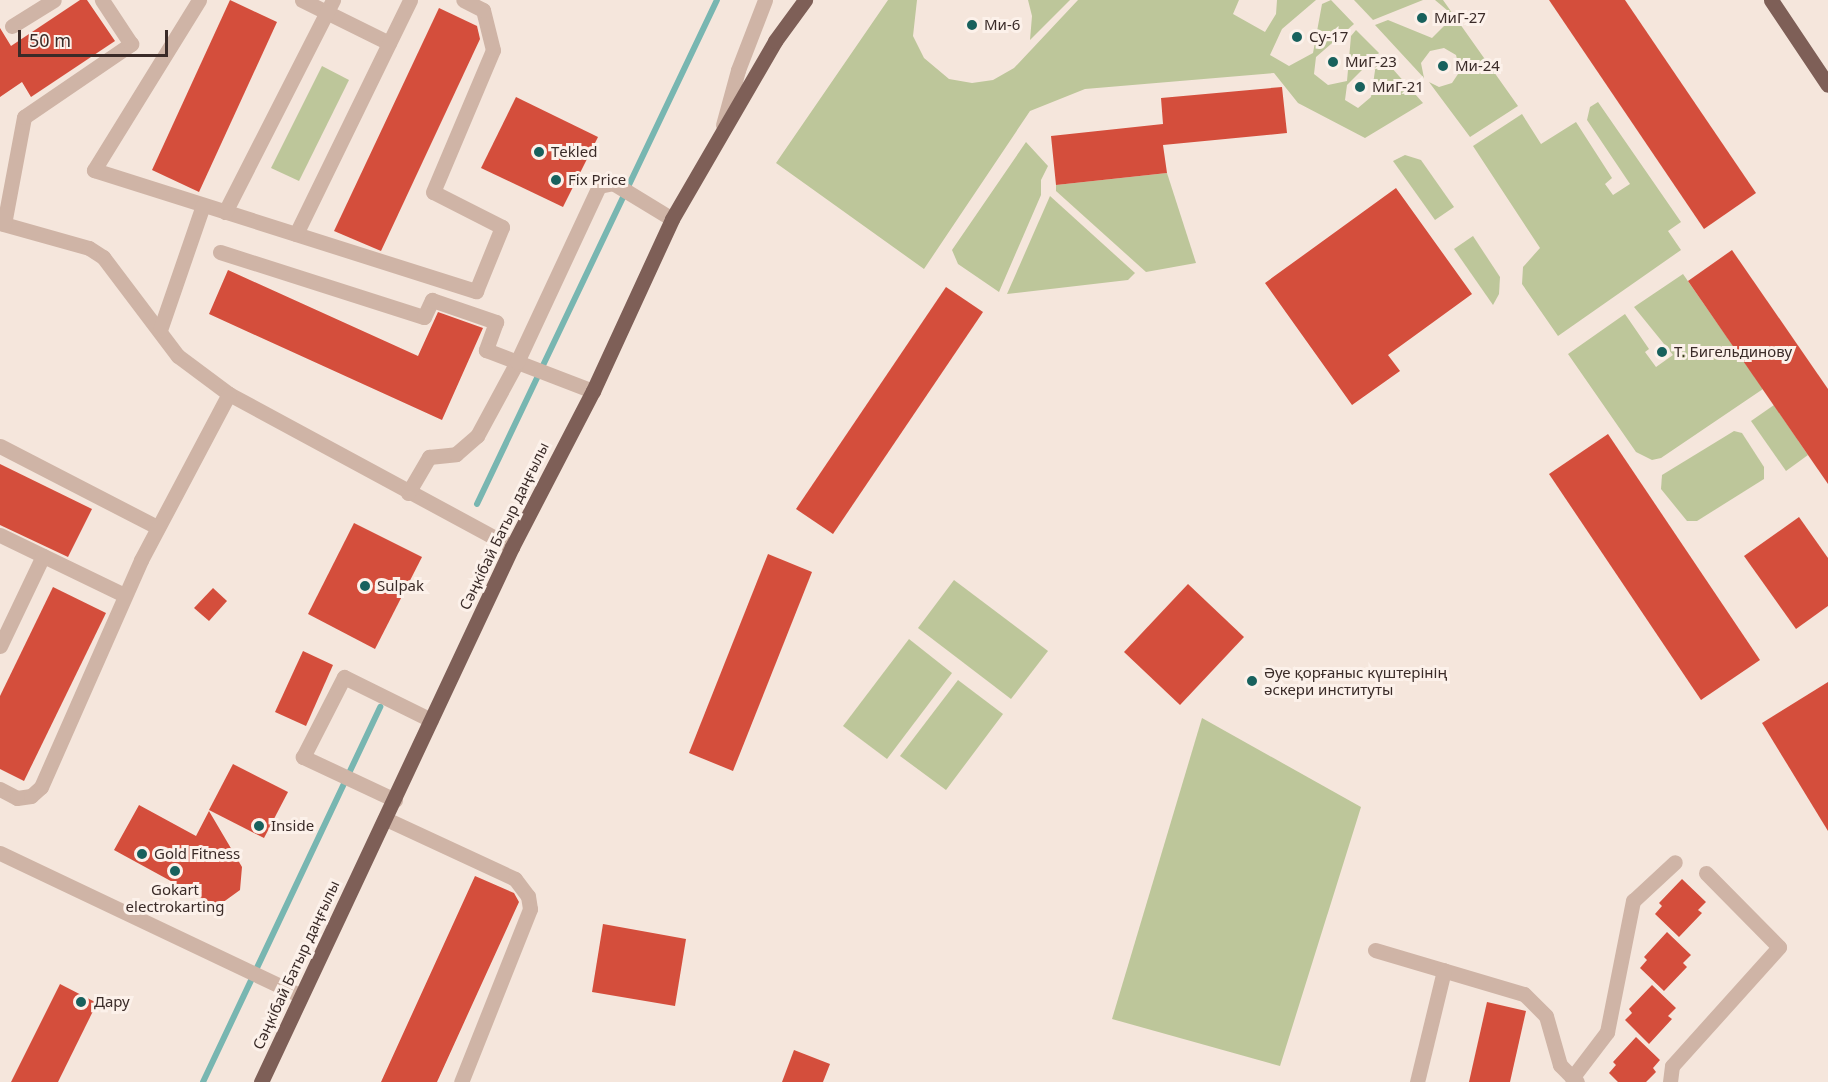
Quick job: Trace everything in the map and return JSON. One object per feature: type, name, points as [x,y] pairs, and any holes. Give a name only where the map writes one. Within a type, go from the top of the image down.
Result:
[{"type":"main road","name":"Сәңкібай Батыр даңғылы","points":[[261,1082],[512,547],[593,391],[672,219],[776,41],[805,0]]},
{"type":"main road","points":[[1771,0],[1828,85]]},
{"type":"street","points":[[12,26],[54,0]]},
{"type":"street","points":[[102,0],[131,44],[24,117],[2,224],[89,248],[103,257],[178,356],[229,394],[408,493],[512,547]]},
{"type":"street","points":[[199,0],[94,171],[476,291],[502,227],[433,192],[493,50],[483,10],[464,0]]},
{"type":"street","points":[[302,0],[330,6],[389,43]]},
{"type":"street","points":[[296,234],[410,0]]},
{"type":"street","points":[[720,135],[738,70],[765,0]]},
{"type":"street","points":[[225,212],[330,6]]},
{"type":"street","points":[[408,493],[429,457],[456,454],[477,436],[524,365],[599,186],[605,182],[618,186],[672,219]]},
{"type":"street","points":[[160,330],[203,205]]},
{"type":"street","points":[[220,252],[424,317],[432,300],[496,321],[486,350],[593,391]]},
{"type":"street","points":[[0,789],[18,798],[31,796],[41,787],[124,595],[157,527],[229,394]]},
{"type":"street","points":[[0,446],[157,527]]},
{"type":"street","points":[[0,535],[124,595]]},
{"type":"street","points":[[0,646],[43,556]]},
{"type":"street","points":[[394,800],[303,757],[344,677],[430,720]]},
{"type":"street","points":[[386,819],[515,879],[528,896],[530,909],[460,1082]]},
{"type":"street","points":[[0,853],[301,996]]},
{"type":"street","points":[[1375,950],[1524,994],[1536,1002],[1546,1016],[1560,1065],[1574,1080],[1607,1032],[1633,901],[1675,862]]},
{"type":"street","points":[[1670,1082],[1672,1066],[1779,947],[1706,873]]},
{"type":"street","points":[[1417,1082],[1444,970]]},
{"type":"green space","points":[[888,0],[917,0],[913,36],[924,58],[949,79],[972,83],[993,80],[1014,68],[1078,0],[1239,0],[1233,14],[1265,32],[1276,14],[1277,0],[1316,0],[1282,29],[1270,55],[1289,66],[1313,53],[1322,4],[1331,0],[1354,24],[1316,57],[1314,74],[1328,85],[1347,81],[1351,36],[1356,30],[1379,53],[1347,85],[1345,100],[1358,108],[1371,97],[1376,64],[1383,58],[1423,103],[1365,138],[1298,103],[1274,73],[1085,89],[1030,111],[924,269],[776,163]]},
{"type":"green space","points":[[1028,0],[1070,0],[1030,40],[1032,16]]},
{"type":"green space","points":[[1354,0],[1423,0],[1373,20]]},
{"type":"green space","points":[[1435,0],[1443,0],[1518,106],[1470,137],[1429,82],[1439,87],[1452,83],[1460,71],[1456,55],[1444,48],[1430,51],[1421,63],[1424,78],[1375,25],[1388,20],[1432,38],[1454,16]]},
{"type":"green space","points":[[322,66],[349,80],[299,181],[271,168]]},
{"type":"green space","points":[[1598,102],[1681,222],[1668,231],[1681,250],[1558,336],[1522,284],[1523,267],[1540,248],[1473,146],[1522,114],[1541,144],[1576,122],[1612,178],[1605,184],[1613,195],[1630,184],[1587,120],[1590,107]]},
{"type":"green space","points":[[1026,142],[1048,166],[1041,180],[1041,195],[999,292],[958,264],[952,250]]},
{"type":"green space","points":[[1405,155],[1421,160],[1454,207],[1435,220],[1393,161]]},
{"type":"green space","points":[[1167,173],[1196,263],[1146,272],[1056,191],[1056,185]]},
{"type":"green space","points":[[1050,196],[1135,273],[1128,280],[1007,294]]},
{"type":"green space","points":[[1473,236],[1500,277],[1499,294],[1493,305],[1454,249]]},
{"type":"green space","points":[[1683,274],[1763,389],[1661,458],[1652,460],[1636,452],[1568,354],[1625,314],[1649,349],[1645,352],[1656,367],[1673,355],[1634,307]]},
{"type":"green space","points":[[1774,405],[1808,455],[1786,471],[1751,421]]},
{"type":"green space","points":[[1734,431],[1742,433],[1764,467],[1764,479],[1697,521],[1687,521],[1661,489],[1662,475]]},
{"type":"green space","points":[[954,580],[1048,651],[1011,699],[918,628]]},
{"type":"green space","points":[[909,639],[952,673],[887,759],[843,726]]},
{"type":"green space","points":[[958,680],[1003,714],[946,790],[900,756]]},
{"type":"green space","points":[[1202,718],[1361,807],[1280,1066],[1112,1019]]},
{"type":"building","points":[[80,0],[87,0],[115,41],[31,97],[22,82],[0,97],[0,28],[11,46]]},
{"type":"building","points":[[230,0],[277,22],[199,192],[152,170]]},
{"type":"building","points":[[1549,0],[1625,0],[1756,193],[1704,229]]},
{"type":"building","points":[[439,8],[477,26],[480,39],[381,251],[334,231]]},
{"type":"building","points":[[1282,87],[1287,133],[1163,145],[1167,173],[1056,185],[1051,136],[1163,124],[1161,98]]},
{"type":"building","name":"Тekled","points":[[516,97],[598,137],[563,207],[481,168]]},
{"type":"building","points":[[1396,188],[1472,294],[1388,355],[1400,371],[1352,405],[1265,283]]},
{"type":"building","points":[[1732,250],[1828,389],[1828,484],[1688,281]]},
{"type":"building","points":[[228,270],[418,356],[438,312],[483,328],[442,420],[209,314]]},
{"type":"building","points":[[946,287],[983,312],[833,534],[796,509]]},
{"type":"building","points":[[1608,434],[1760,660],[1701,700],[1549,474]]},
{"type":"building","points":[[0,464],[92,509],[68,557],[0,525]]},
{"type":"building","points":[[1799,517],[1828,558],[1828,606],[1796,629],[1744,556]]},
{"type":"building","name":"Sulpak","points":[[354,523],[422,557],[375,649],[308,614]]},
{"type":"building","points":[[768,554],[812,572],[733,771],[689,753]]},
{"type":"building","points":[[1188,584],[1244,637],[1180,705],[1124,652]]},
{"type":"building","points":[[53,587],[106,613],[24,781],[0,769],[0,696]]},
{"type":"building","points":[[213,588],[227,601],[209,621],[194,608]]},
{"type":"building","points":[[303,651],[333,665],[306,726],[275,712]]},
{"type":"building","points":[[1828,682],[1828,831],[1762,723]]},
{"type":"building","points":[[233,764],[288,792],[264,838],[209,810]]},
{"type":"building","points":[[139,805],[196,836],[209,811],[242,867],[240,890],[222,903],[211,903],[114,850]]},
{"type":"building","points":[[475,876],[514,893],[519,902],[437,1082],[381,1082]]},
{"type":"building","points":[[1682,879],[1706,902],[1698,910],[1702,913],[1679,937],[1655,914],[1662,906],[1659,903]]},
{"type":"building","points":[[603,924],[686,939],[675,1006],[592,992]]},
{"type":"building","points":[[1667,932],[1691,955],[1683,963],[1687,967],[1664,991],[1640,968],[1647,960],[1644,957]]},
{"type":"building","points":[[60,984],[97,1003],[58,1082],[11,1082]]},
{"type":"building","points":[[1652,985],[1676,1008],[1668,1016],[1672,1019],[1649,1044],[1625,1020],[1632,1013],[1629,1009]]},
{"type":"building","points":[[1487,1002],[1526,1011],[1510,1082],[1469,1082]]},
{"type":"building","points":[[1636,1037],[1660,1060],[1653,1068],[1656,1072],[1646,1082],[1618,1082],[1609,1073],[1616,1065],[1613,1062]]},
{"type":"building","points":[[794,1050],[830,1064],[823,1082],[782,1082]]},
{"type":"waterway","points":[[477,504],[717,0]]},
{"type":"waterway","points":[[203,1082],[380,707]]},
{"type":"place","name":"МиГ-27","points":[[1422,18]]},
{"type":"place","name":"Ми-6","points":[[972,25]]},
{"type":"place","name":"Су-17","points":[[1297,37]]},
{"type":"place","name":"МиГ-23","points":[[1333,62]]},
{"type":"place","name":"Ми-24","points":[[1443,66]]},
{"type":"place","name":"МиГ-21","points":[[1360,87]]},
{"type":"place","name":"Тekled","points":[[539,152]]},
{"type":"place","name":"Fix Price","points":[[556,180]]},
{"type":"place","name":"Т. Бигельдинову","points":[[1662,352]]},
{"type":"place","name":"Sulpak","points":[[365,586]]},
{"type":"place","name":"Әуе қорғаныс күштерінің әскери институты","points":[[1252,681]]},
{"type":"place","name":"Inside","points":[[259,826]]},
{"type":"place","name":"Gold Fitness","points":[[142,854]]},
{"type":"place","name":"Gokart electrokarting","points":[[175,871]]},
{"type":"place","name":"Дару","points":[[81,1002]]}]
